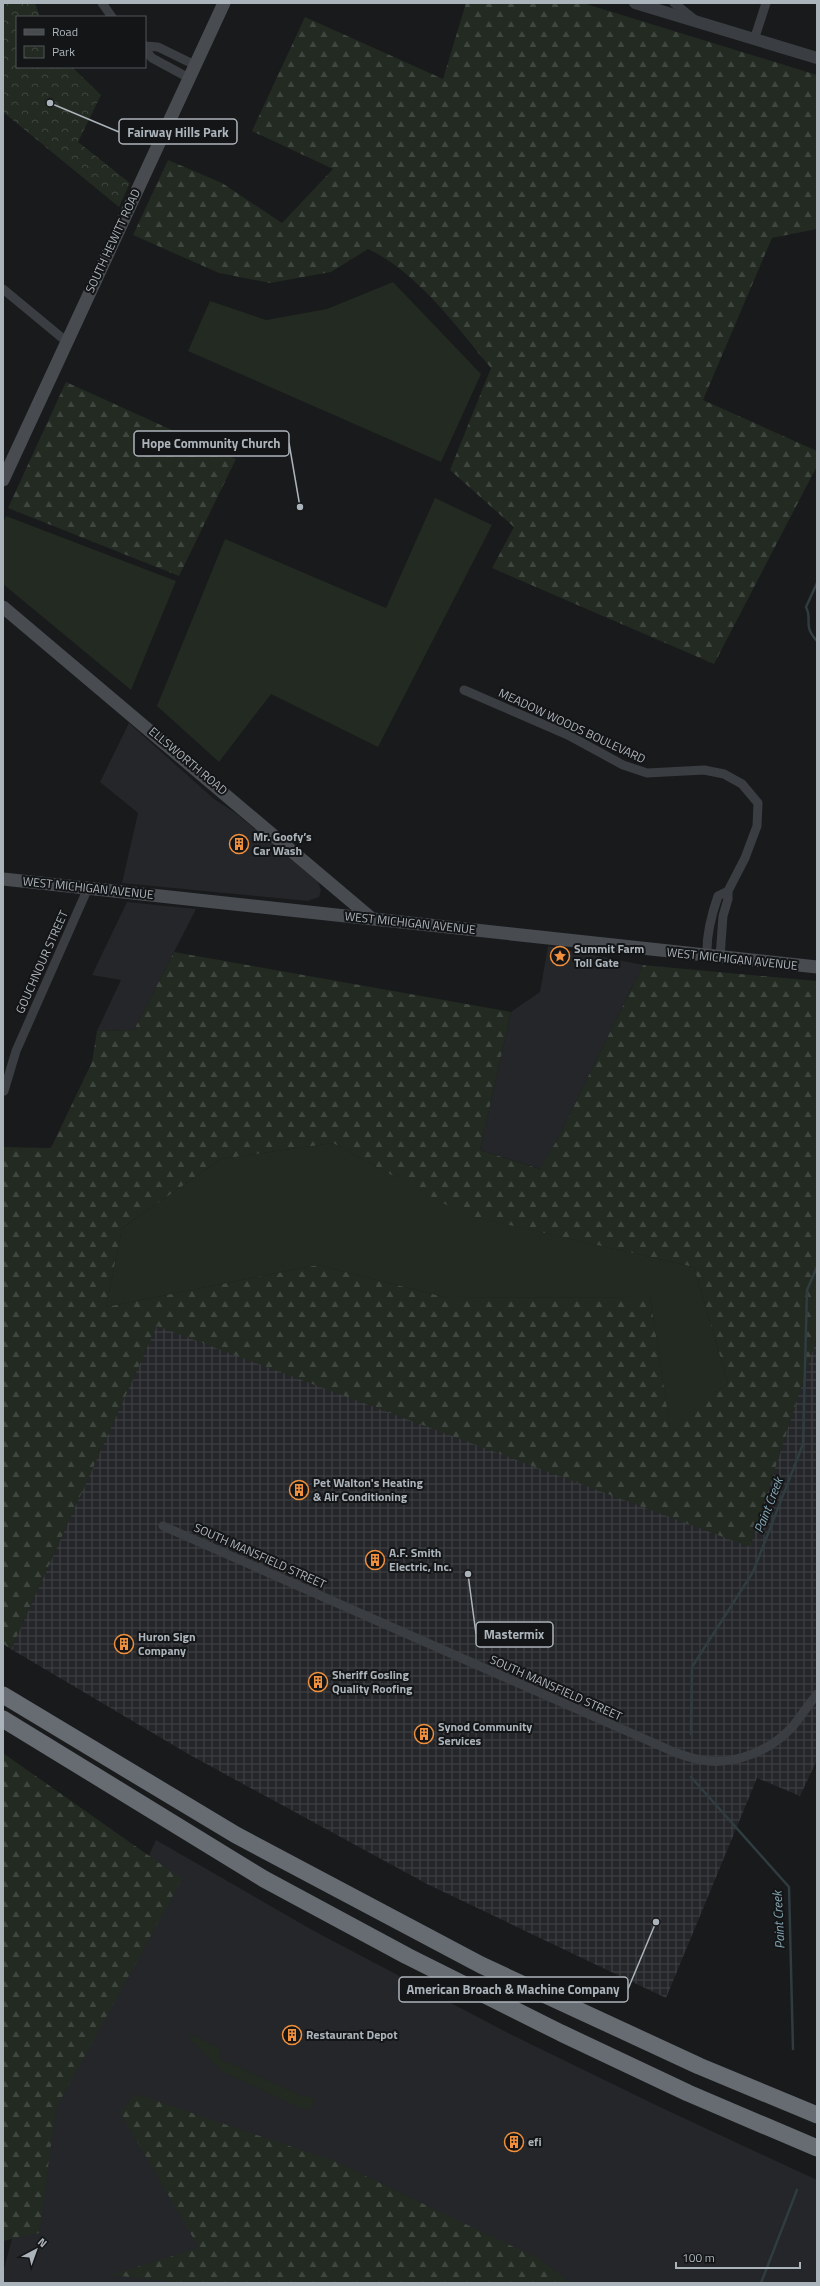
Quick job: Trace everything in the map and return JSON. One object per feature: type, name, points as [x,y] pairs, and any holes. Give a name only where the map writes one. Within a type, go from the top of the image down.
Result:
[{"type":"highway","points":[[3,1696],[236,1835],[482,1966],[699,2066],[817,2115]]},
{"type":"highway","points":[[3,1719],[264,1879],[407,1956],[561,2033],[688,2093],[817,2148]]},
{"type":"main road","name":"SOUTH HEWITT ROAD","points":[[3,480],[224,3]]},
{"type":"main road","name":"ELLSWORTH ROAD","points":[[3,607],[145,725],[370,918]]},
{"type":"main road","name":"WEST MICHIGAN AVENUE","points":[[3,879],[817,967]]},
{"type":"street","points":[[102,3],[111,16]]},
{"type":"street","points":[[635,3],[817,58]]},
{"type":"street","points":[[674,3],[696,22]]},
{"type":"street","points":[[754,40],[766,3]]},
{"type":"street","points":[[146,46],[158,46],[195,65]]},
{"type":"street","points":[[146,51],[152,58],[189,78]]},
{"type":"street","points":[[3,289],[67,342]]},
{"type":"street","name":"MEADOW WOODS BOULEVARD","points":[[464,690],[568,735],[623,765],[647,773],[704,770],[724,774],[742,784],[758,803],[758,826],[745,858],[728,891],[714,957]]},
{"type":"street","name":"GOUCHNOUR STREET","points":[[4,1091],[16,1051],[88,888]]},
{"type":"street","name":"MEADOW WOODS BOULEVARD","points":[[714,957],[707,943],[711,914],[718,896],[728,891]]},
{"type":"street","name":"SOUTH MANSFIELD STREET","points":[[163,1526],[667,1750],[701,1760],[728,1760],[754,1754],[778,1740],[792,1727],[817,1694]]},
{"type":"shaded area","points":[[129,723],[214,799],[234,812],[317,879],[321,890],[319,897],[308,901],[122,883],[138,813],[100,782]]},
{"type":"shaded area","points":[[127,902],[196,909],[134,1030],[97,1031],[121,980],[92,975]]},
{"type":"shaded area","points":[[548,946],[643,965],[557,1140],[541,1169],[480,1150],[511,1012],[540,992]]},
{"type":"shaded area","points":[[157,1325],[376,1404],[750,1546],[817,1337],[817,1760],[800,1796],[757,1778],[666,1998],[427,1884],[190,1755],[11,1649]]},
{"type":"shaded area","points":[[156,1840],[314,1931],[512,2035],[662,2108],[817,2180],[817,2283],[3,2283],[3,2272],[15,2228],[50,2070]]},
{"type":"green space","points":[[3,3],[35,3],[40,16],[16,16],[16,68],[73,68],[101,95],[78,142],[130,183],[119,207],[3,112]]},
{"type":"green space","points":[[466,3],[583,3],[817,75],[817,229],[772,238],[703,400],[817,451],[817,466],[714,664],[492,568],[514,527],[450,470],[491,368],[435,302],[419,286],[386,259],[368,249],[331,272],[270,283],[219,273],[133,235],[168,160],[222,183],[282,223],[333,169],[252,131],[305,17],[443,79]]},
{"type":"green space","points":[[393,282],[481,374],[441,462],[188,351],[210,301],[266,320],[327,309]]},
{"type":"green space","points":[[66,382],[236,459],[179,576],[8,508]]},
{"type":"green space","points":[[435,498],[492,525],[378,747],[271,694],[219,762],[157,706],[225,539],[386,608]]},
{"type":"green space","points":[[6,516],[176,581],[131,690],[3,584],[3,523]]},
{"type":"green space","points":[[174,952],[511,1012],[480,1150],[540,1169],[557,1140],[643,965],[817,981],[817,1337],[750,1547],[157,1326],[11,1649],[3,1644],[3,1147],[51,1148],[92,1062],[97,1031],[134,1030]],"holes":[[[333,1143],[465,1215],[694,1267],[728,1383],[670,1427],[650,1297],[448,1298],[318,1265],[106,1307],[122,1228],[221,1159]]]},
{"type":"green space","points":[[333,1143],[466,1215],[694,1267],[728,1383],[670,1428],[650,1297],[448,1298],[318,1265],[106,1307],[122,1228],[221,1159]]},
{"type":"green space","points":[[3,1753],[182,1879],[56,2108],[39,2233],[3,2241]]},
{"type":"green space","points":[[190,2034],[219,2048],[220,2059],[304,2097],[305,2095],[315,2099],[311,2108],[305,2110],[221,2071],[188,2037]]},
{"type":"green space","points":[[136,2094],[336,2162],[539,2259],[570,2283],[183,2283],[111,2275],[199,2248],[120,2112]]},
{"type":"waterway","name":"Paint Creek","points":[[817,583],[806,607],[809,616],[810,631],[817,641]]},
{"type":"waterway","name":"Paint Creek","points":[[691,1734],[692,1667],[753,1572],[803,1444],[807,1290],[817,1267]]},
{"type":"waterway","name":"Paint Creek","points":[[691,1777],[789,1887],[793,2049]]},
{"type":"waterway","name":"Paint Creek","points":[[761,2283],[797,2190]]},
{"type":"place","name":"Fairway Hills Park","points":[[50,103]]},
{"type":"place","name":"Hope Community Church","points":[[300,507]]},
{"type":"place","name":"Mr. Goofy’s Car Wash","points":[[239,844]]},
{"type":"place","name":"Summit Farm Toll Gate","points":[[560,956]]},
{"type":"place","name":"Pet Walton's Heating & Air Conditioning","points":[[299,1490]]},
{"type":"place","name":"A.F. Smith Electric, Inc.","points":[[375,1560]]},
{"type":"place","name":"Mastermix","points":[[468,1574]]},
{"type":"place","name":"Huron Sign Company","points":[[124,1644]]},
{"type":"place","name":"Sheriff Gosling Quality Roofing","points":[[318,1682]]},
{"type":"place","name":"Synod Community Services","points":[[424,1734]]},
{"type":"place","name":"American Broach & Machine Company","points":[[656,1922]]},
{"type":"place","name":"Restaurant Depot","points":[[292,2035]]},
{"type":"place","name":"efi","points":[[514,2142]]}]
